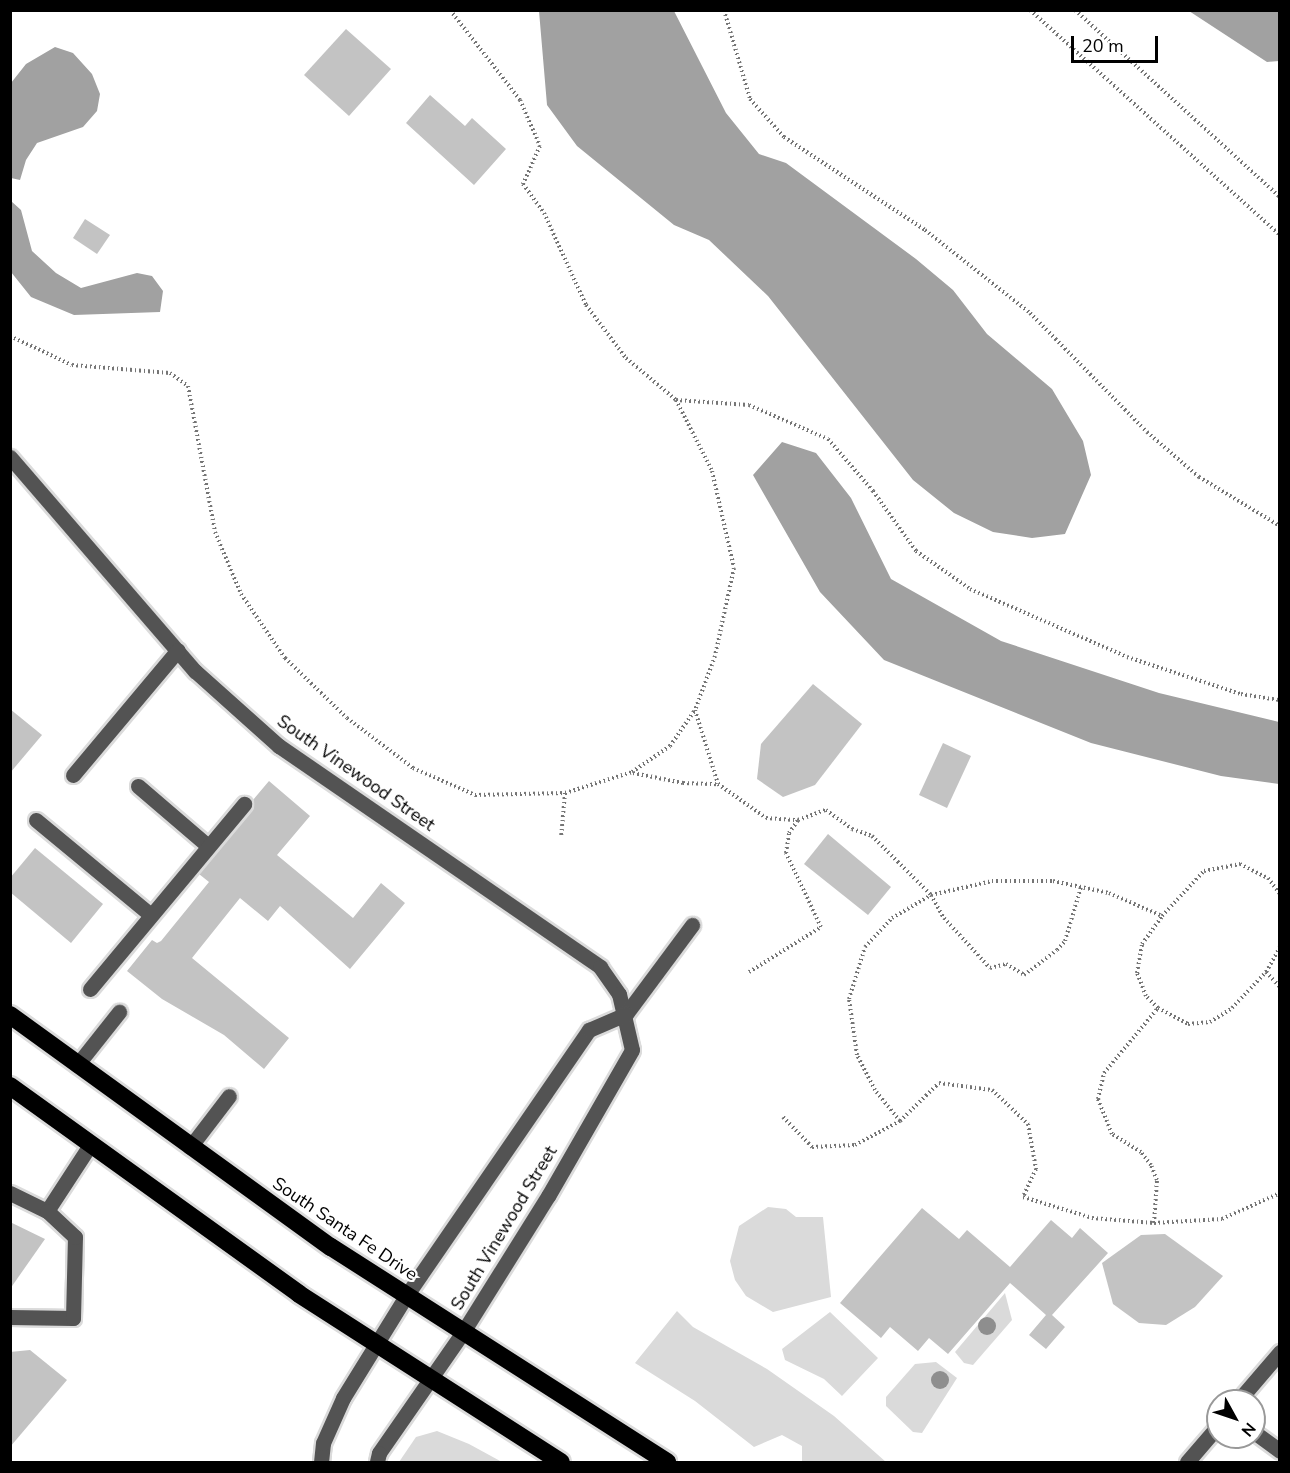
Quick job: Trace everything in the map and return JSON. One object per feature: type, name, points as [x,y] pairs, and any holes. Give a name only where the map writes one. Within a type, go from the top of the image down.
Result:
[{"type":"highway","name":"South Santa Fe Drive","points":[[10,1015],[190,1147],[406,1296],[667,1462]]},
{"type":"highway","points":[[10,1086],[90,1145],[374,1344],[561,1462]]},
{"type":"street","name":"South Vinewood Street","points":[[13,467],[178,650],[279,746],[600,967],[618,994],[626,1014],[632,1050],[463,1332],[379,1453],[377,1462]]},
{"type":"street","points":[[73,775],[178,650]]},
{"type":"street","points":[[138,786],[208,846]]},
{"type":"street","points":[[90,989],[244,804]]},
{"type":"street","points":[[36,820],[151,915]]},
{"type":"street","points":[[626,1014],[692,924]]},
{"type":"street","points":[[77,1065],[119,1012]]},
{"type":"street","name":"South Vinewood Street","points":[[321,1462],[323,1443],[374,1344],[406,1296],[589,1030],[626,1014]]},
{"type":"street","points":[[190,1147],[229,1096]]},
{"type":"street","points":[[47,1211],[90,1145]]},
{"type":"street","points":[[10,1193],[47,1211],[75,1237],[73,1318],[10,1317]]},
{"type":"street","points":[[1249,1389],[1280,1352]]},
{"type":"street","points":[[1187,1462],[1206,1439]]},
{"type":"street","points":[[1266,1441],[1280,1451]]},
{"type":"path","points":[[10,336],[72,365],[170,373],[188,386],[216,532],[241,594],[285,658],[347,718],[413,768],[475,795],[565,793],[632,772],[670,746],[695,710],[716,656],[734,568],[712,471],[676,400],[626,358],[586,304],[544,213],[523,184],[540,146],[520,100],[450,10]]},
{"type":"path","points":[[724,10],[750,99],[784,137],[934,237],[1030,313],[1147,432],[1199,477],[1280,526]]},
{"type":"path","points":[[1030,10],[1280,235]]},
{"type":"path","points":[[1075,10],[1280,197]]},
{"type":"path","points":[[676,400],[749,405],[828,440],[873,491],[916,551],[970,589],[1127,657],[1241,694],[1280,700]]},
{"type":"path","points":[[695,710],[718,784]]},
{"type":"path","points":[[632,772],[683,783],[718,784],[766,818],[798,819],[826,810],[852,829],[872,836],[931,895],[944,918],[990,968],[1006,964],[1024,975],[1065,941],[1082,887]]},
{"type":"path","points":[[561,838],[565,793]]},
{"type":"path","points":[[749,972],[821,927],[786,853],[789,833],[798,819]]},
{"type":"path","points":[[1280,894],[1268,878],[1240,864],[1204,871],[1162,916],[1142,944],[1137,973],[1146,996],[1158,1008],[1188,1024],[1210,1022],[1232,1008],[1266,972],[1280,947]]},
{"type":"path","points":[[900,1121],[875,1089],[857,1055],[849,999],[865,947],[892,918],[931,895],[992,881],[1053,881],[1109,893],[1162,916]]},
{"type":"path","points":[[1266,972],[1280,987]]},
{"type":"path","points":[[1154,1223],[1157,1180],[1151,1165],[1140,1152],[1112,1134],[1098,1099],[1104,1073],[1158,1008]]},
{"type":"path","points":[[783,1117],[812,1147],[855,1145],[900,1121],[939,1083],[992,1090],[1028,1124],[1036,1169],[1023,1197],[1092,1218],[1154,1223],[1222,1219],[1280,1192]]},
{"type":"shaded area","points":[[539,11],[674,11],[726,113],[759,154],[786,163],[916,259],[953,290],[987,334],[1052,389],[1083,441],[1091,475],[1065,534],[1032,538],[993,532],[954,513],[913,480],[768,296],[709,240],[674,225],[577,146],[547,105]]},
{"type":"shaded area","points":[[1189,11],[1279,11],[1279,61],[1267,62]]},
{"type":"shaded area","points":[[55,47],[73,53],[92,74],[100,94],[97,111],[83,127],[37,143],[26,160],[20,180],[11,178],[11,83],[26,64]]},
{"type":"shaded area","points":[[11,201],[21,210],[32,251],[56,273],[81,288],[137,273],[152,276],[163,291],[160,312],[74,315],[31,297],[11,272]]},
{"type":"shaded area","points":[[782,442],[816,453],[851,498],[891,579],[1001,641],[1159,693],[1279,722],[1279,784],[1221,776],[1091,743],[884,660],[820,592],[753,475]]},
{"type":"shaded area","points":[[768,1207],[786,1209],[796,1217],[823,1217],[831,1297],[773,1312],[746,1296],[735,1280],[730,1261],[739,1226]]},
{"type":"shaded area","points":[[1005,1293],[1012,1320],[973,1365],[964,1363],[955,1352]]},
{"type":"shaded area","points":[[677,1311],[693,1327],[767,1369],[834,1416],[886,1462],[802,1462],[802,1446],[782,1435],[754,1447],[695,1401],[635,1363]]},
{"type":"shaded area","points":[[830,1312],[878,1358],[842,1396],[824,1379],[785,1360],[782,1349]]},
{"type":"shaded area","points":[[936,1362],[957,1378],[922,1433],[913,1432],[886,1406],[886,1397],[915,1364]]},
{"type":"shaded area","points":[[437,1431],[469,1444],[502,1462],[399,1462],[416,1437]]},
{"type":"building","points":[[346,29],[391,69],[349,116],[304,75]]},
{"type":"building","points":[[430,95],[465,126],[472,118],[506,149],[474,185],[406,123]]},
{"type":"building","points":[[85,219],[110,235],[97,254],[73,238]]},
{"type":"building","points":[[813,684],[862,724],[815,785],[783,797],[757,779],[761,744]]},
{"type":"building","points":[[10,709],[42,735],[10,773]]},
{"type":"building","points":[[943,743],[971,756],[947,808],[919,795]]},
{"type":"building","points":[[269,781],[310,816],[277,855],[353,918],[381,883],[405,903],[350,969],[280,906],[268,921],[240,898],[192,958],[289,1038],[264,1069],[224,1035],[162,999],[127,971],[152,940],[157,943],[161,941],[209,882],[199,874],[251,810],[253,800]]},
{"type":"building","points":[[828,834],[891,887],[868,915],[804,864]]},
{"type":"building","points":[[35,848],[103,904],[71,943],[10,892],[10,878]]},
{"type":"building","points":[[922,1208],[959,1239],[967,1230],[1010,1267],[1051,1220],[1072,1238],[1080,1228],[1108,1253],[1052,1315],[1065,1327],[1046,1349],[1029,1335],[1046,1315],[1010,1283],[948,1354],[929,1338],[918,1351],[890,1327],[881,1338],[840,1303]]},
{"type":"building","points":[[10,1222],[45,1239],[10,1289]]},
{"type":"building","points":[[1165,1234],[1223,1276],[1195,1307],[1166,1325],[1139,1323],[1113,1304],[1102,1263],[1141,1235]]},
{"type":"building","points":[[30,1350],[67,1380],[10,1447],[10,1352]]}]
